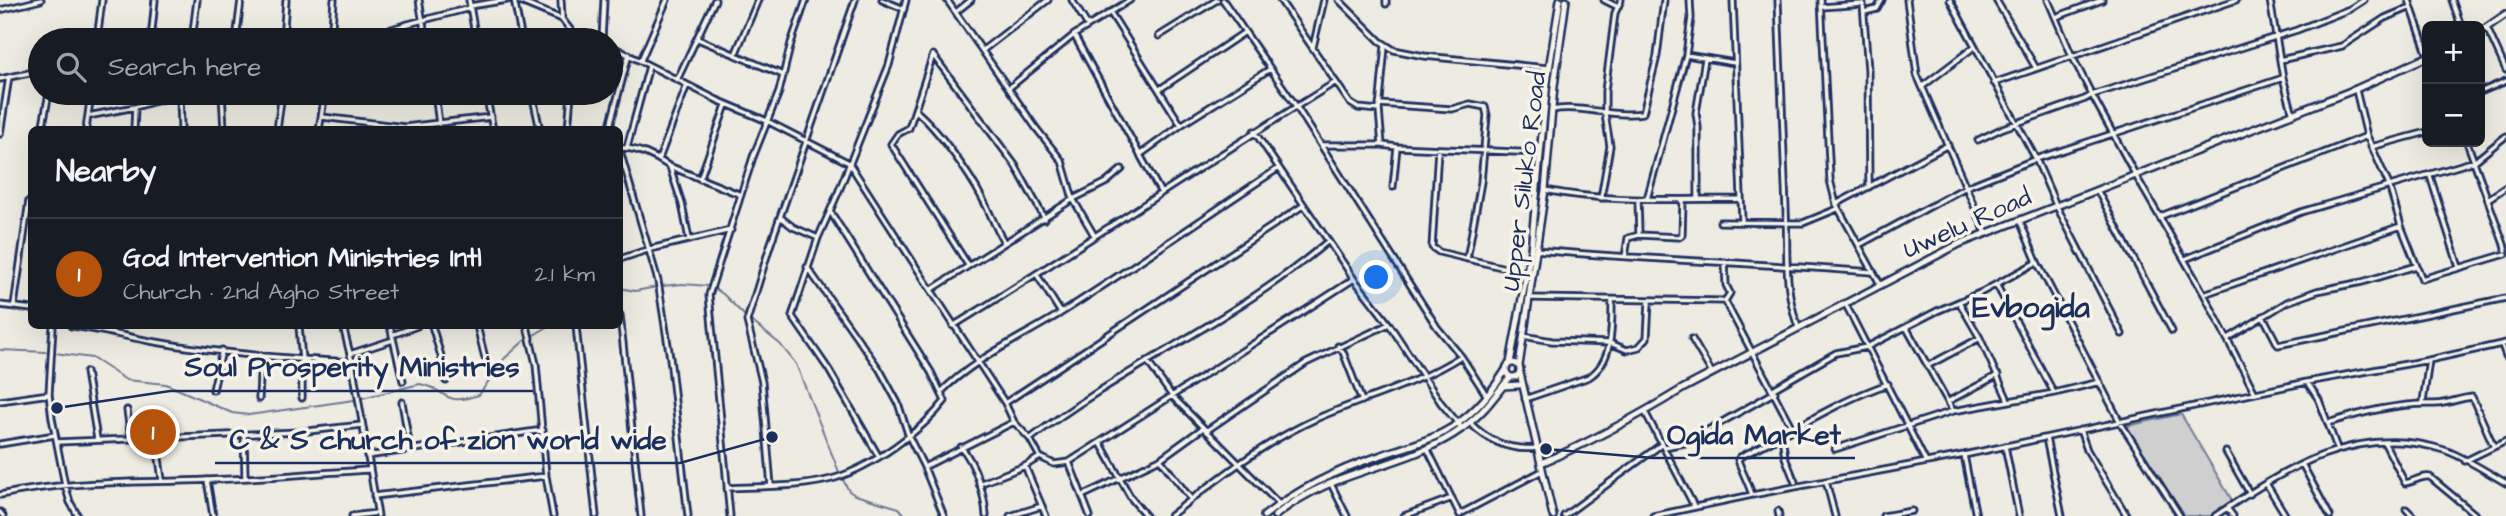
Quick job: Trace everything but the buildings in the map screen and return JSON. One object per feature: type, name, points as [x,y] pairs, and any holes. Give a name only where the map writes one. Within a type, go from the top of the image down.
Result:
[{"type":"main road","name":"Upper Siluko Road","points":[[1516,373],[1530,298],[1548,68],[1554,24],[1562,1]]},
{"type":"main road","name":"Upper Siluko Road","points":[[1506,371],[1510,363],[1545,190],[1562,1]]},
{"type":"main road","points":[[2487,28],[2506,14]]},
{"type":"main road","points":[[1554,24],[1561,26]]},
{"type":"main road","name":"Uwelu Road","points":[[1541,463],[1575,449],[1880,284],[1986,233],[2356,89],[2422,57]]},
{"type":"main road","points":[[1510,363],[1515,363],[1519,385],[1524,391]]},
{"type":"main road","points":[[1265,516],[1306,486],[1336,472],[1419,444],[1446,431],[1488,396],[1506,371],[1516,373],[1523,381],[1553,516]]},
{"type":"main road","points":[[1275,516],[1309,492],[1330,482],[1427,448],[1462,428],[1493,401],[1516,373]]},
{"type":"main road","points":[[1503,386],[1519,385]]},
{"type":"street","points":[[0,8],[41,0]]},
{"type":"street","points":[[98,28],[102,0]]},
{"type":"street","points":[[152,28],[155,0]]},
{"type":"street","points":[[194,28],[197,0]]},
{"type":"street","points":[[238,28],[241,0]]},
{"type":"street","points":[[284,28],[286,0]]},
{"type":"street","points":[[332,28],[334,0]]},
{"type":"street","points":[[419,0],[424,28]]},
{"type":"street","points":[[396,28],[470,5],[507,0]]},
{"type":"street","points":[[515,0],[562,19],[569,28]]},
{"type":"street","points":[[515,0],[520,28]]},
{"type":"street","points":[[561,0],[562,19]]},
{"type":"street","points":[[603,28],[604,0]]},
{"type":"street","points":[[641,60],[667,0]]},
{"type":"street","points":[[677,80],[715,0]]},
{"type":"street","points":[[736,55],[758,0]]},
{"type":"street","points":[[730,516],[708,301],[741,195],[784,76],[791,43],[806,0]]},
{"type":"street","points":[[771,486],[762,382],[747,321],[770,246],[855,0]]},
{"type":"street","points":[[882,0],[904,9]]},
{"type":"street","points":[[879,457],[829,370],[792,314],[818,238],[889,65],[906,0]]},
{"type":"street","points":[[947,0],[1035,128],[1062,161],[1073,199],[1094,235]]},
{"type":"street","points":[[957,12],[971,0]]},
{"type":"street","points":[[983,50],[1048,0]]},
{"type":"street","points":[[1072,0],[1088,26]]},
{"type":"street","points":[[1009,88],[1074,35],[1128,0]]},
{"type":"street","points":[[1159,36],[1217,0]]},
{"type":"street","points":[[1223,0],[1296,106],[1437,327],[1488,396]]},
{"type":"street","points":[[1280,0],[1354,106],[1452,109],[1466,104],[1482,105],[1487,115],[1481,181],[1467,259]]},
{"type":"street","points":[[1312,47],[1324,0]]},
{"type":"street","points":[[1339,0],[1385,45],[1394,50],[1424,56],[1548,68]]},
{"type":"street","points":[[1551,0],[1562,1]]},
{"type":"street","points":[[1604,0],[1618,7]]},
{"type":"street","points":[[1601,198],[1610,154],[1605,114],[1609,50],[1621,0]]},
{"type":"street","points":[[1552,110],[1639,114],[1645,110],[1657,56],[1664,0]]},
{"type":"street","points":[[1647,199],[1686,55],[1691,18],[1690,0]]},
{"type":"street","points":[[1733,0],[1742,221]]},
{"type":"street","points":[[1778,0],[1787,282],[1798,327]]},
{"type":"street","points":[[1821,0],[1830,180],[1837,207],[1880,284]]},
{"type":"street","points":[[1864,12],[1877,9],[1882,0]]},
{"type":"street","points":[[1907,0],[1915,67],[1986,233]]},
{"type":"street","points":[[1950,0],[2036,159],[2056,205],[2122,334]]},
{"type":"street","points":[[1996,0],[2036,68]]},
{"type":"street","points":[[2048,0],[2071,56],[2204,294],[2255,393]]},
{"type":"street","points":[[2056,17],[2102,0]]},
{"type":"street","points":[[1994,83],[2236,0]]},
{"type":"street","points":[[2270,0],[2283,78],[2293,114]]},
{"type":"street","points":[[1978,140],[2092,95],[2316,23],[2364,0]]},
{"type":"street","points":[[2409,0],[2422,40]]},
{"type":"street","points":[[2452,0],[2459,21]]},
{"type":"street","points":[[1821,7],[1864,2],[1868,70],[1869,187]]},
{"type":"street","points":[[470,5],[474,28]]},
{"type":"street","points":[[2280,61],[2342,46],[2385,18],[2411,7]]},
{"type":"street","points":[[1110,12],[1181,125]]},
{"type":"street","points":[[2487,28],[2506,70]]},
{"type":"street","points":[[1160,90],[1245,32]]},
{"type":"street","points":[[1074,35],[1161,193]]},
{"type":"street","points":[[698,38],[784,76]]},
{"type":"street","points":[[1382,145],[1379,107],[1385,45]]},
{"type":"street","points":[[1923,86],[1974,47]]},
{"type":"street","points":[[623,51],[849,163],[910,261],[1005,403],[1014,422],[1030,439],[1040,457],[1054,464],[1069,462],[1101,443],[1354,279]]},
{"type":"street","points":[[623,77],[629,54]]},
{"type":"street","points":[[968,265],[891,144],[898,134],[909,128],[933,55],[1015,165],[1045,219]]},
{"type":"street","points":[[1686,55],[1735,63]]},
{"type":"street","points":[[1698,199],[1696,113],[1705,59]]},
{"type":"street","points":[[626,147],[649,66]]},
{"type":"street","points":[[1140,155],[1181,125],[1270,69]]},
{"type":"street","points":[[0,79],[28,73]]},
{"type":"street","points":[[0,134],[9,78]]},
{"type":"street","points":[[1859,245],[1966,187],[2036,159],[2283,78]]},
{"type":"street","points":[[2485,90],[2506,81]]},
{"type":"street","points":[[953,326],[1037,275],[1254,131],[1336,82]]},
{"type":"street","points":[[659,159],[687,85]]},
{"type":"street","points":[[2356,89],[2367,136],[2389,185],[2401,226],[2422,279],[2506,252],[2504,234],[2488,199],[2470,147]]},
{"type":"street","points":[[700,179],[726,104]]},
{"type":"street","points":[[43,126],[47,105]]},
{"type":"street","points":[[87,126],[89,105]]},
{"type":"street","points":[[88,116],[142,105]]},
{"type":"street","points":[[181,126],[182,105]]},
{"type":"street","points":[[223,105],[224,126]]},
{"type":"street","points":[[278,126],[280,105]]},
{"type":"street","points":[[321,126],[324,105]]},
{"type":"street","points":[[437,105],[439,124]]},
{"type":"street","points":[[488,105],[492,126]]},
{"type":"street","points":[[535,105],[539,126]]},
{"type":"street","points":[[568,126],[570,105]]},
{"type":"street","points":[[612,126],[616,105]]},
{"type":"street","points":[[134,126],[135,107]]},
{"type":"street","points":[[916,111],[931,123],[982,198],[1004,243]]},
{"type":"street","points":[[322,117],[397,126]]},
{"type":"street","points":[[416,126],[491,117]]},
{"type":"street","points":[[1254,131],[1354,279],[1462,428]]},
{"type":"street","points":[[2371,147],[2422,133]]},
{"type":"street","points":[[2161,216],[2367,136]]},
{"type":"street","points":[[2185,260],[2301,212],[2475,161],[2506,136]]},
{"type":"street","points":[[1320,145],[1382,145],[1540,153]]},
{"type":"street","points":[[1720,222],[1803,223],[1948,145]]},
{"type":"street","points":[[1393,187],[1397,147]]},
{"type":"street","points":[[623,148],[659,159],[669,166],[741,195]]},
{"type":"street","points":[[1438,149],[1431,245],[1439,252],[1527,274]]},
{"type":"street","points":[[623,159],[658,281],[670,358],[688,516]]},
{"type":"street","points":[[669,166],[682,204],[689,239]]},
{"type":"street","points":[[941,392],[978,363],[1061,313],[1279,168]]},
{"type":"street","points":[[931,290],[1073,199],[1107,182],[1122,169]]},
{"type":"street","points":[[2429,175],[2459,267]]},
{"type":"street","points":[[2488,199],[2506,187]]},
{"type":"street","points":[[1545,190],[1638,200],[1741,199]]},
{"type":"street","points":[[2097,190],[2172,331]]},
{"type":"street","points":[[1625,257],[1628,237],[1682,235],[1683,199]]},
{"type":"street","points":[[1638,200],[1639,235]]},
{"type":"street","points":[[1005,403],[1304,205]]},
{"type":"street","points":[[14,306],[28,208]]},
{"type":"street","points":[[727,488],[836,478],[879,457],[909,438],[932,419],[945,401],[931,372],[830,211]]},
{"type":"street","points":[[780,217],[799,230],[818,238]]},
{"type":"street","points":[[2020,220],[2037,262],[2120,422],[2180,516]]},
{"type":"street","points":[[2204,294],[2401,226]]},
{"type":"street","points":[[623,258],[730,230]]},
{"type":"street","points":[[1030,439],[1147,360],[1221,316],[1310,257],[1328,241]]},
{"type":"street","points":[[1534,250],[1872,272]]},
{"type":"street","points":[[1725,262],[1726,285],[1730,293],[1725,301]]},
{"type":"street","points":[[1564,516],[1663,446],[1685,443],[1836,352],[1867,346],[2037,262]]},
{"type":"street","points":[[2227,339],[2287,302],[2316,291],[2362,282],[2417,266]]},
{"type":"street","points":[[807,267],[880,370],[898,404],[909,438],[944,516]]},
{"type":"street","points":[[1037,275],[1061,313]]},
{"type":"street","points":[[1997,284],[2054,393]]},
{"type":"street","points":[[1530,298],[1725,301]]},
{"type":"street","points":[[2263,316],[2278,345],[2506,298]]},
{"type":"street","points":[[1525,399],[1598,372],[1603,366],[1610,343],[1612,301]]},
{"type":"street","points":[[1523,336],[1552,341],[1610,343],[1627,350],[1643,344],[1647,338],[1649,301]]},
{"type":"street","points":[[1725,301],[1793,430]]},
{"type":"street","points":[[1959,302],[1980,338],[2008,400]]},
{"type":"street","points":[[1845,303],[1926,461]]},
{"type":"street","points":[[0,305],[28,308]]},
{"type":"street","points":[[1082,496],[1160,459],[1306,363],[1389,324]]},
{"type":"street","points":[[1906,327],[1953,411]]},
{"type":"street","points":[[53,329],[49,394],[65,485],[78,516]]},
{"type":"street","points":[[92,329],[149,341],[222,351],[302,360],[352,362]]},
{"type":"street","points":[[299,329],[302,398]]},
{"type":"street","points":[[344,329],[359,398],[377,515],[352,516]]},
{"type":"street","points":[[391,329],[403,381]]},
{"type":"street","points":[[349,354],[410,329]]},
{"type":"street","points":[[433,329],[442,356],[446,381]]},
{"type":"street","points":[[478,329],[485,358]]},
{"type":"street","points":[[528,329],[536,364],[546,475],[553,516]]},
{"type":"street","points":[[576,329],[596,516]]},
{"type":"street","points":[[621,329],[641,516]]},
{"type":"street","points":[[1928,365],[1980,338]]},
{"type":"street","points":[[1692,339],[1712,373]]},
{"type":"street","points":[[1653,516],[2504,344],[2506,356]]},
{"type":"street","points":[[1338,346],[1363,401]]},
{"type":"street","points":[[213,390],[222,351]]},
{"type":"street","points":[[259,399],[261,355]]},
{"type":"street","points":[[1170,516],[1279,438],[1318,418],[1423,377],[1461,356]]},
{"type":"street","points":[[1147,360],[1172,396],[1279,504]]},
{"type":"street","points":[[2423,402],[2429,360]]},
{"type":"street","points":[[86,372],[97,440]]},
{"type":"street","points":[[1949,401],[1998,375]]},
{"type":"street","points":[[1835,449],[1953,411],[1976,409],[2100,382]]},
{"type":"street","points":[[2307,382],[2319,400],[2337,448]]},
{"type":"street","points":[[1752,495],[1738,460],[1837,404],[1888,384]]},
{"type":"street","points":[[0,401],[49,394]]},
{"type":"street","points":[[2328,423],[2371,411],[2423,402],[2434,404],[2473,398],[2494,447]]},
{"type":"street","points":[[402,402],[410,449]]},
{"type":"street","points":[[127,410],[131,439]]},
{"type":"street","points":[[1645,412],[1694,506]]},
{"type":"street","points":[[924,467],[1014,422]]},
{"type":"street","points":[[1470,423],[1480,433],[1499,444],[1514,449],[1537,448]]},
{"type":"street","points":[[57,442],[299,432],[362,425]]},
{"type":"street","points":[[367,456],[543,430]]},
{"type":"street","points":[[2080,430],[2087,450],[2127,516]]},
{"type":"street","points":[[0,444],[55,435]]},
{"type":"street","points":[[244,435],[245,477]]},
{"type":"street","points":[[1782,436],[1788,465],[1796,482]]},
{"type":"street","points":[[156,437],[162,480]]},
{"type":"street","points":[[2046,438],[2062,516]]},
{"type":"street","points":[[2465,461],[2506,440]]},
{"type":"street","points":[[2384,442],[2405,483],[2425,476],[2430,477],[2477,516]]},
{"type":"street","points":[[2215,516],[2266,484],[2337,448],[2384,442],[2448,450],[2506,483]]},
{"type":"street","points":[[1101,443],[1131,498],[1146,516]]},
{"type":"street","points":[[2005,446],[2020,516]]},
{"type":"street","points":[[961,447],[967,453],[979,484],[986,516]]},
{"type":"street","points":[[1427,448],[1460,515],[1542,470]]},
{"type":"street","points":[[2226,452],[2249,494]]},
{"type":"street","points":[[1964,455],[1976,516]]},
{"type":"street","points":[[979,484],[1025,466],[1040,457]]},
{"type":"street","points":[[1160,459],[1191,499]]},
{"type":"street","points":[[1069,462],[1090,516]]},
{"type":"street","points":[[2302,464],[2330,516]]},
{"type":"street","points":[[1025,466],[1046,516]]},
{"type":"street","points":[[1,493],[65,485],[368,470]]},
{"type":"street","points":[[373,496],[546,475]]},
{"type":"street","points":[[207,480],[213,516]]},
{"type":"street","points":[[1826,481],[1835,516]]},
{"type":"street","points":[[1330,482],[1347,516]]},
{"type":"street","points":[[2266,484],[2286,516]]},
{"type":"street","points":[[1404,516],[1452,498]]},
{"type":"street","points":[[1010,516],[1042,506]]},
{"type":"street","points":[[2227,508],[2233,516]]},
{"type":"street","points":[[2406,509],[2413,516]]},
{"type":"street","points":[[1883,516],[1912,511]]},
{"type":"shaded area","points":[[2181,414],[2233,502],[2211,516],[2185,516],[2123,427]]},
{"type":"waterway","points":[[662,286],[709,286]]},
{"type":"waterway","points":[[623,289],[635,291],[657,287]]},
{"type":"waterway","points":[[714,288],[745,316]]},
{"type":"waterway","points":[[750,320],[780,344],[796,364],[839,472]]},
{"type":"waterway","points":[[55,353],[92,358],[126,380],[166,384],[232,413],[249,415],[354,400],[420,384],[451,398],[479,395],[504,359],[524,341],[544,329]]},
{"type":"waterway","points":[[0,350],[47,352]]},
{"type":"waterway","points":[[842,478],[849,491],[855,495],[899,508],[906,516]]},
{"type":"place","name":"Soul Prosperity Ministries","points":[[57,408]]},
{"type":"place","name":"God Intervention Ministries Intl","points":[[153,432]]},
{"type":"place","name":"C & S church of zion world wide","points":[[772,437]]},
{"type":"place","name":"Ogida Market","points":[[1546,449]]},
{"type":"district","name":"Evbogida","points":[[2031,308]]}]
